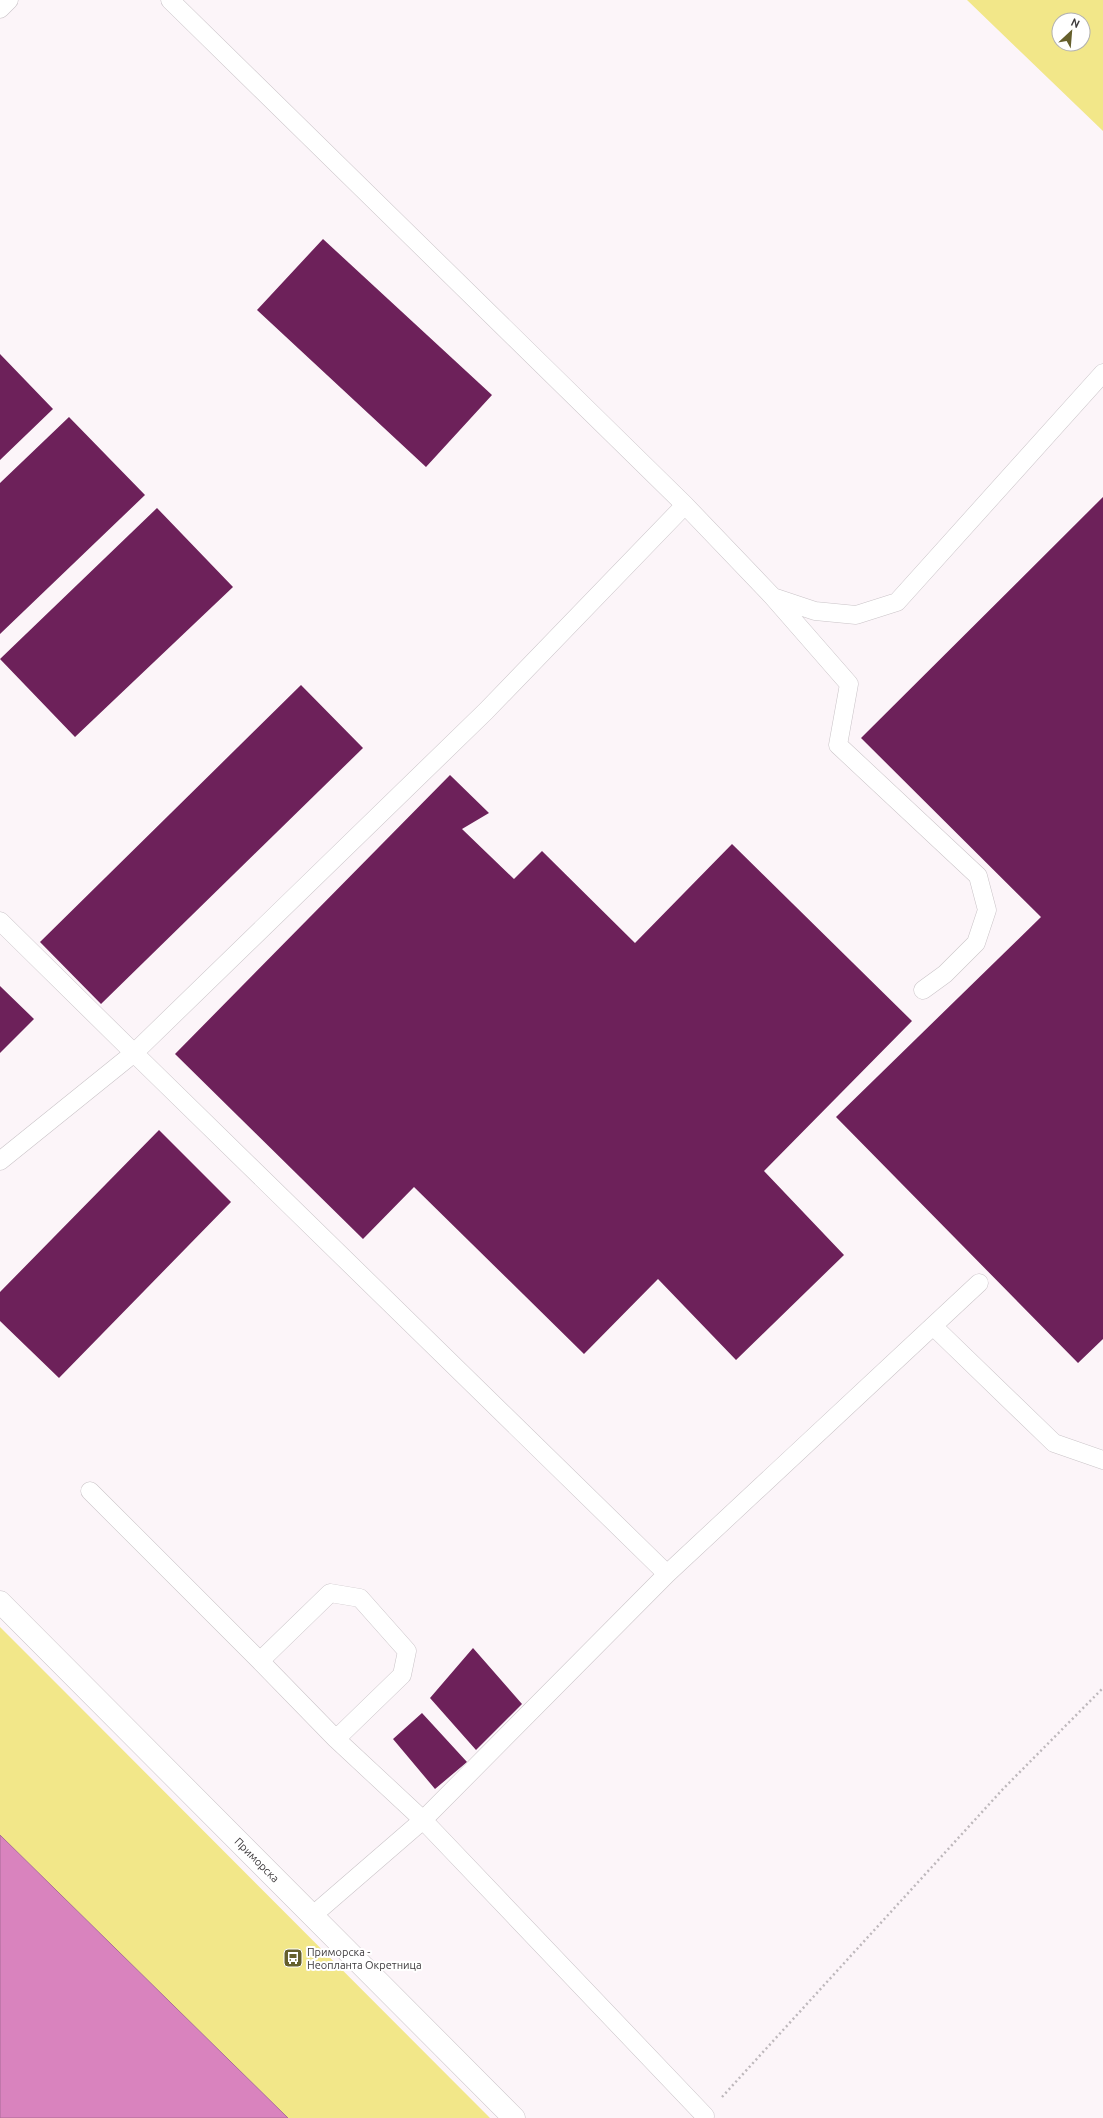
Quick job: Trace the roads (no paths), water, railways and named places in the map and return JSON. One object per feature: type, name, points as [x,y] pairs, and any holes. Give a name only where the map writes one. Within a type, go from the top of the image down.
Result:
[{"type":"street","name":"Приморска","points":[[0,1602],[514,2118]]},
{"type":"lane","points":[[0,9],[9,0]]},
{"type":"lane","points":[[170,0],[685,505],[773,597],[849,684],[838,745],[978,876],[987,910],[976,943],[945,974],[923,990]]},
{"type":"lane","points":[[773,597],[815,611],[856,615],[897,602],[1103,373]]},
{"type":"lane","points":[[0,1161],[134,1053],[486,711],[685,505]]},
{"type":"lane","points":[[0,921],[667,1574]]},
{"type":"lane","points":[[312,1916],[423,1820],[667,1574],[978,1283]]},
{"type":"lane","points":[[933,1326],[1054,1443],[1103,1460]]},
{"type":"lane","points":[[90,1491],[336,1739],[423,1820],[704,2117]]},
{"type":"lane","points":[[260,1661],[330,1593],[360,1598],[407,1650],[402,1675],[336,1739]]},
{"type":"place","name":"Приморска - Неопланта Окретница","points":[[293,1958]]}]
